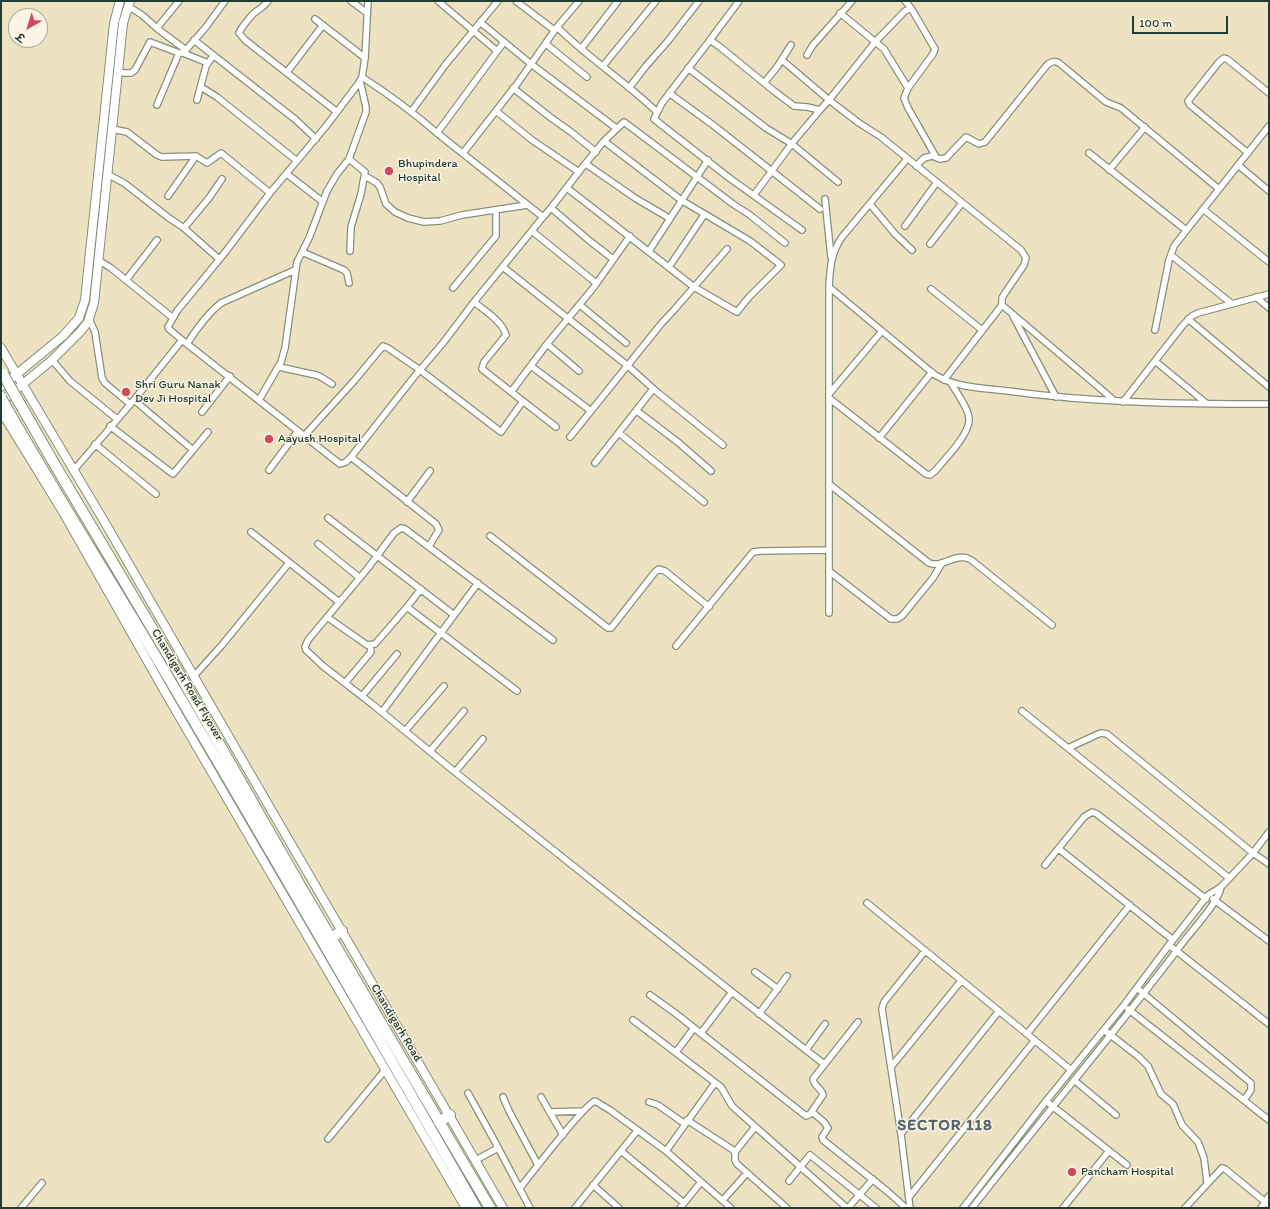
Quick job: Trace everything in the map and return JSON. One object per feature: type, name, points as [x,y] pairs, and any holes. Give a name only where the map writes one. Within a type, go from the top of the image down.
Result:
[{"type":"highway","name":"Chandigarh Road Flyover","points":[[1,370],[55,465],[181,677],[331,938]]},
{"type":"highway","name":"Chandigarh Road Flyover","points":[[1,397],[43,471],[169,679],[341,974],[345,990],[451,1173]]},
{"type":"highway","points":[[331,938],[342,931]]},
{"type":"highway","name":"Chandigarh Road","points":[[331,938],[440,1122]]},
{"type":"highway","points":[[450,1115],[440,1122],[490,1208]]},
{"type":"highway","points":[[451,1173],[460,1181],[476,1208]]},
{"type":"main road","points":[[1,387],[64,336],[79,318],[85,300],[114,23],[120,1]]},
{"type":"main road","points":[[1,402],[52,360],[80,332],[89,319],[94,303],[123,23],[129,3]]},
{"type":"main road","points":[[1,348],[74,470],[504,1208]]},
{"type":"main road","points":[[1,411],[66,518],[162,687],[345,990],[386,1069],[451,1173],[466,1208]]},
{"type":"street","points":[[157,28],[179,1]]},
{"type":"street","points":[[268,1],[265,6],[254,13],[239,33],[245,40],[337,112]]},
{"type":"street","points":[[351,1],[367,13]]},
{"type":"street","points":[[259,400],[279,367],[287,339],[297,262],[310,238],[327,191],[337,174],[350,159],[366,112],[361,79],[365,58],[368,1]]},
{"type":"street","points":[[438,1],[497,51]]},
{"type":"street","points":[[516,1],[603,66],[643,99],[656,112]]},
{"type":"street","points":[[463,153],[514,88],[555,29],[579,1]]},
{"type":"street","points":[[581,49],[618,1]]},
{"type":"street","points":[[603,66],[656,1]]},
{"type":"street","points":[[629,88],[699,1]]},
{"type":"street","points":[[739,1],[669,93],[653,118],[728,177],[802,230]]},
{"type":"street","points":[[807,55],[813,45],[852,1]]},
{"type":"street","points":[[904,1],[911,8],[935,51],[908,88],[904,98],[936,157]]},
{"type":"street","points":[[157,105],[182,52],[206,27],[222,2]]},
{"type":"street","points":[[411,112],[446,64],[496,2]]},
{"type":"street","points":[[129,3],[182,52]]},
{"type":"street","points":[[754,195],[792,144],[876,41],[905,11],[911,8]]},
{"type":"street","points":[[840,13],[884,49],[908,88]]},
{"type":"street","points":[[315,19],[365,58]]},
{"type":"street","points":[[480,22],[531,64],[616,128]]},
{"type":"street","points":[[287,72],[323,25]]},
{"type":"street","points":[[194,40],[296,120],[316,139]]},
{"type":"street","points":[[710,40],[794,106],[820,110]]},
{"type":"street","points":[[118,71],[124,74],[131,73],[150,42],[182,52],[208,63]]},
{"type":"street","points":[[436,133],[504,42]]},
{"type":"street","points":[[546,44],[587,78]]},
{"type":"street","points":[[764,83],[791,46]]},
{"type":"street","points":[[197,100],[208,63],[214,56]]},
{"type":"street","points":[[1248,153],[1190,105],[1188,101],[1218,62],[1224,58],[1269,93]]},
{"type":"street","points":[[782,60],[829,100],[859,123],[881,137],[1025,254],[1026,258],[1024,265],[1004,293],[1002,305],[944,380]]},
{"type":"street","points":[[916,166],[924,158],[946,158],[966,137],[979,144],[985,142],[1051,62],[1059,63],[1106,102],[1121,108],[1219,189]]},
{"type":"street","points":[[688,68],[766,128],[792,144],[838,182]]},
{"type":"street","points":[[361,79],[385,92],[543,217]]},
{"type":"street","points":[[361,79],[316,139],[270,193],[173,318],[168,328],[337,462],[343,464],[351,457],[443,343],[474,302],[552,208],[604,141],[622,122],[625,122],[750,215],[785,243]]},
{"type":"street","points":[[200,86],[220,99],[230,109],[297,161]]},
{"type":"street","points":[[514,88],[596,152]]},
{"type":"street","points":[[669,93],[713,125],[820,209]]},
{"type":"street","points":[[496,111],[532,140],[579,172]]},
{"type":"street","points":[[1155,330],[1174,246],[1269,126]]},
{"type":"street","points":[[1109,170],[1145,127]]},
{"type":"street","points":[[112,129],[127,132],[160,156],[196,156],[207,163],[220,153],[270,193]]},
{"type":"street","points":[[567,188],[694,287],[737,312],[749,297],[781,265],[750,241],[704,215],[682,200],[604,141]]},
{"type":"street","points":[[1089,153],[1186,230]]},
{"type":"street","points":[[168,196],[196,156]]},
{"type":"street","points":[[350,159],[365,171],[365,176],[351,227],[350,251]]},
{"type":"street","points":[[831,261],[834,251],[842,236],[907,159]]},
{"type":"street","points":[[649,251],[708,160]]},
{"type":"street","points":[[586,164],[635,198],[669,218]]},
{"type":"street","points":[[1238,165],[1269,191]]},
{"type":"street","points":[[107,174],[124,183],[184,228],[219,260]]},
{"type":"street","points":[[287,174],[323,202]]},
{"type":"street","points":[[365,176],[377,183],[389,208],[399,215],[414,220],[432,222],[440,221],[462,215],[527,205]]},
{"type":"street","points":[[184,228],[209,198],[222,179]]},
{"type":"street","points":[[905,226],[937,182]]},
{"type":"street","points":[[825,199],[831,261],[829,287],[829,613]]},
{"type":"street","points":[[930,244],[962,203]]},
{"type":"street","points":[[870,204],[895,234],[912,250]]},
{"type":"street","points":[[552,208],[590,242],[613,259]]},
{"type":"street","points":[[1203,209],[1269,262]]},
{"type":"street","points":[[453,288],[496,236],[496,210]]},
{"type":"street","points":[[669,267],[704,215]]},
{"type":"street","points":[[532,231],[596,283]]},
{"type":"street","points":[[511,392],[547,344],[580,305],[630,236]]},
{"type":"street","points":[[126,280],[157,240]]},
{"type":"street","points":[[570,436],[628,366],[660,324],[727,249]]},
{"type":"street","points":[[302,252],[344,270],[347,273],[349,283]]},
{"type":"street","points":[[1171,255],[1232,304]]},
{"type":"street","points":[[98,260],[126,280],[173,318]]},
{"type":"street","points":[[503,267],[628,366],[653,389],[723,445]]},
{"type":"street","points":[[187,344],[201,324],[215,308],[222,303],[295,270]]},
{"type":"street","points":[[829,287],[932,372],[951,383],[1034,395],[1115,402],[1269,404]]},
{"type":"street","points":[[931,289],[982,330]]},
{"type":"street","points":[[1123,402],[1188,319],[1198,313],[1269,294]]},
{"type":"street","points":[[1256,297],[1269,308]]},
{"type":"street","points":[[474,302],[495,320],[506,335],[482,364],[482,369],[556,427]]},
{"type":"street","points":[[580,305],[626,343]]},
{"type":"street","points":[[1002,305],[1115,402]]},
{"type":"street","points":[[1011,313],[1056,397]]},
{"type":"street","points":[[89,319],[95,332],[102,378],[105,383],[132,402],[193,450]]},
{"type":"street","points":[[1188,319],[1269,386]]},
{"type":"street","points":[[829,396],[882,331]]},
{"type":"street","points":[[74,470],[182,340]]},
{"type":"street","points":[[547,344],[579,371]]},
{"type":"street","points":[[304,436],[354,381],[382,346],[388,348],[420,370],[501,432],[523,401]]},
{"type":"street","points":[[52,360],[70,381],[117,419]]},
{"type":"street","points":[[1155,361],[1207,404]]},
{"type":"street","points":[[531,366],[591,410]]},
{"type":"street","points":[[279,367],[316,375],[332,384]]},
{"type":"street","points":[[879,438],[932,372]]},
{"type":"street","points":[[202,412],[230,376]]},
{"type":"street","points":[[829,396],[879,438],[926,474],[930,475],[965,433],[969,420],[966,409],[951,383]]},
{"type":"street","points":[[595,463],[653,389]]},
{"type":"street","points":[[637,411],[679,443],[711,471]]},
{"type":"street","points":[[110,426],[171,474],[174,473],[208,432]]},
{"type":"street","points":[[269,470],[298,431]]},
{"type":"street","points":[[619,433],[704,502]]},
{"type":"street","points":[[95,444],[156,494]]},
{"type":"street","points":[[351,457],[438,526],[439,530],[429,546]]},
{"type":"street","points":[[407,502],[430,471]]},
{"type":"street","points":[[829,484],[929,563],[936,565],[954,559],[966,558],[975,563],[1052,625]]},
{"type":"street","points":[[328,518],[454,615]]},
{"type":"street","points":[[553,640],[429,546],[405,529],[401,528],[397,530],[360,578],[308,640],[305,647],[306,650],[323,666],[759,1014],[824,1064]]},
{"type":"street","points":[[251,532],[339,602]]},
{"type":"street","points":[[490,536],[608,628],[611,628],[655,572],[659,569],[665,571],[709,607]]},
{"type":"street","points":[[318,544],[360,578]]},
{"type":"street","points":[[676,646],[753,552],[761,550],[829,550]]},
{"type":"street","points":[[194,676],[237,627],[289,563]]},
{"type":"street","points":[[829,570],[891,618],[897,619],[902,616],[942,563]]},
{"type":"street","points":[[382,712],[478,583]]},
{"type":"street","points":[[327,617],[367,645],[375,644],[421,589]]},
{"type":"street","points":[[407,607],[517,691]]},
{"type":"street","points":[[345,683],[371,652],[370,645]]},
{"type":"street","points":[[362,696],[397,654]]},
{"type":"street","points":[[405,731],[444,686]]},
{"type":"street","points":[[430,751],[464,711]]},
{"type":"street","points":[[1022,711],[1229,878]]},
{"type":"street","points":[[1068,748],[1101,733],[1107,734],[1253,853],[1269,864]]},
{"type":"street","points":[[455,772],[483,739]]},
{"type":"street","points":[[1046,866],[1084,817],[1090,812],[1094,812],[1207,897],[1216,901],[1269,941]]},
{"type":"street","points":[[963,1208],[1046,1101],[1124,1005],[1207,897],[1221,887],[1253,853],[1269,832]]},
{"type":"street","points":[[1059,849],[1130,905],[1171,942],[1176,950],[1269,1024]]},
{"type":"street","points":[[972,1208],[1144,994],[1176,950],[1216,901],[1221,887]]},
{"type":"street","points":[[867,903],[1071,1070]]},
{"type":"street","points":[[1027,1034],[1130,905]]},
{"type":"street","points":[[910,1208],[901,1134],[882,1013],[883,1005],[925,951]]},
{"type":"street","points":[[755,972],[778,989]]},
{"type":"street","points":[[759,1014],[787,976]]},
{"type":"street","points":[[891,1067],[962,981]]},
{"type":"street","points":[[1137,988],[1251,1082],[1251,1090],[1244,1100]]},
{"type":"street","points":[[701,1033],[732,992]]},
{"type":"street","points":[[650,995],[701,1033],[805,1116],[809,1116],[824,1095],[812,1080],[858,1022]]},
{"type":"street","points":[[1124,1005],[1269,1120]]},
{"type":"street","points":[[901,1134],[999,1011]]},
{"type":"street","points":[[634,1020],[715,1083],[724,1092],[732,1106],[848,1208],[873,1180]]},
{"type":"street","points":[[806,1050],[825,1024]]},
{"type":"street","points":[[676,1052],[694,1028]]},
{"type":"street","points":[[1104,1030],[1148,1066],[1161,1094],[1173,1104],[1182,1125],[1196,1138],[1204,1158],[1207,1183]]},
{"type":"street","points":[[909,1198],[1035,1040]]},
{"type":"street","points":[[328,1139],[386,1069]]},
{"type":"street","points":[[1074,1080],[1116,1114]]},
{"type":"street","points":[[666,1151],[715,1083]]},
{"type":"street","points":[[468,1094],[530,1208]]},
{"type":"street","points":[[503,1097],[538,1165]]},
{"type":"street","points":[[541,1097],[563,1135]]},
{"type":"street","points":[[1046,1101],[1127,1165]]},
{"type":"street","points":[[520,1188],[592,1102],[598,1102],[666,1151],[731,1208]]},
{"type":"street","points":[[649,1102],[658,1105],[686,1122],[708,1132],[735,1152]]},
{"type":"street","points":[[550,1112],[583,1112]]},
{"type":"street","points":[[812,1112],[828,1127],[821,1138],[906,1208]]},
{"type":"street","points":[[755,1127],[735,1152],[735,1162],[787,1208]]},
{"type":"street","points":[[574,1208],[637,1130]]},
{"type":"street","points":[[476,1160],[498,1148]]},
{"type":"street","points":[[621,1151],[684,1203]]},
{"type":"street","points":[[1063,1208],[1109,1151]]},
{"type":"street","points":[[789,1181],[810,1155],[876,1208]]},
{"type":"street","points":[[1185,1208],[1219,1170],[1223,1168],[1267,1203]]},
{"type":"street","points":[[723,1200],[746,1173]]},
{"type":"street","points":[[680,1208],[701,1182]]},
{"type":"street","points":[[22,1208],[42,1183]]},
{"type":"street","points":[[593,1185],[619,1208]]},
{"type":"street","points":[[1261,1208],[1267,1203],[1269,1196]]},
{"type":"place","name":"Bhupindera Hospital","points":[[389,171]]},
{"type":"place","name":"Shri Guru Nanak Dev Ji Hospital","points":[[126,392]]},
{"type":"place","name":"Aayush Hospital","points":[[269,439]]},
{"type":"place","name":"Pancham Hospital","points":[[1072,1172]]},
{"type":"district","name":"SECTOR 118","points":[[945,1126]]}]
